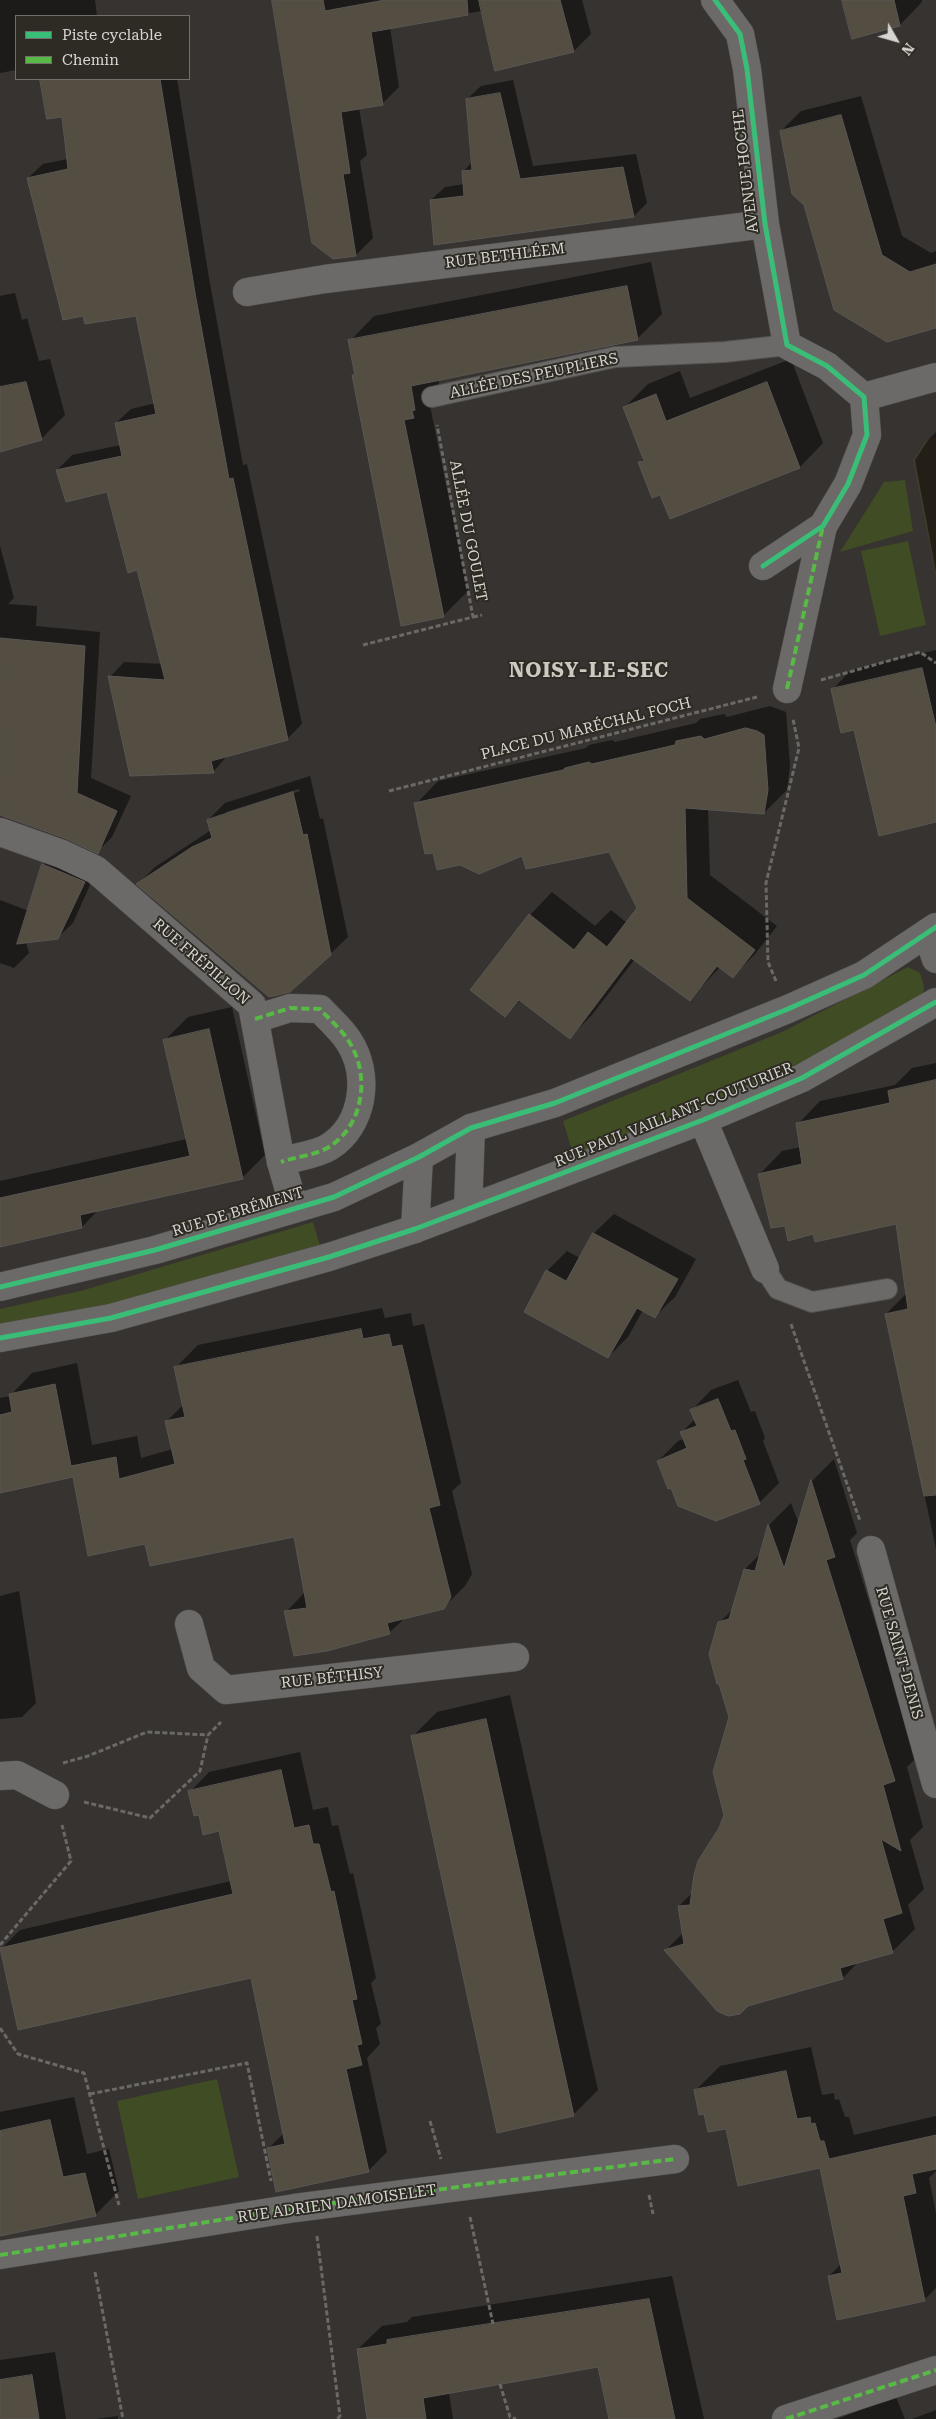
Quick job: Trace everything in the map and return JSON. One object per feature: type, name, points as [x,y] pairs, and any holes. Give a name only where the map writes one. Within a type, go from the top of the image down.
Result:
[{"type":"street","name":"AVENUE HOCHE","points":[[715,0],[740,34],[746,69],[764,224],[787,346]]},
{"type":"street","name":"RUE BETHLÉEM","points":[[247,292],[325,279],[764,224]]},
{"type":"street","points":[[787,346],[826,366],[864,397],[867,435],[848,484],[823,526],[788,689]]},
{"type":"street","points":[[864,397],[936,376]]},
{"type":"street","points":[[763,566],[823,526]]},
{"type":"street","name":"RUE FRÉPILLON","points":[[0,832],[62,854],[96,870],[252,1006],[281,1162],[294,1207]]},
{"type":"street","points":[[0,1338],[111,1318],[329,1257],[468,1210],[471,1128],[555,1103],[788,1009],[864,975],[931,930],[936,959]]},
{"type":"street","name":"RUE PAUL VAILLANT-COUTURIER","points":[[468,1210],[703,1120],[802,1078],[936,1002]]},
{"type":"street","points":[[255,1019],[290,1008],[320,1009],[349,1041],[360,1069],[361,1098],[352,1125],[328,1147],[281,1162]]},
{"type":"street","points":[[703,1120],[772,1279]]},
{"type":"street","name":"RUE DE BRÉMENT","points":[[0,1287],[155,1250],[294,1207],[334,1197],[419,1157],[471,1128]]},
{"type":"street","points":[[415,1229],[419,1157]]},
{"type":"street","name":"RUE SAINT-DENIS","points":[[871,1550],[936,1784]]},
{"type":"street","name":"RUE BÉTHISY","points":[[189,1624],[201,1668],[226,1690],[515,1657]]},
{"type":"street","points":[[8,1776],[55,1795]]},
{"type":"street","name":"RUE ADRIEN DAMOISELET","points":[[0,2255],[277,2211],[675,2159]]},
{"type":"street","points":[[786,2419],[936,2370]]},
{"type":"lane","name":"ALLÉE DES PEUPLIERS","points":[[432,397],[615,357],[725,352],[787,346]]},
{"type":"lane","points":[[772,1279],[812,1302],[886,1289]]},
{"type":"path","points":[[473,617],[482,615]]},
{"type":"path","points":[[788,689],[799,748],[766,883],[768,962],[788,1009]]},
{"type":"path","points":[[772,1279],[871,1550]]},
{"type":"path","points":[[0,1945],[71,1861],[55,1795],[150,1818],[200,1771],[208,1735],[221,1721]]},
{"type":"path","points":[[8,1776],[88,1756],[147,1732],[208,1735]]},
{"type":"path","points":[[0,2028],[18,2054],[84,2073],[127,2235]]},
{"type":"path","points":[[90,2094],[247,2063],[277,2211]]},
{"type":"path","points":[[464,2187],[493,2324]]},
{"type":"path","points":[[313,2206],[340,2416],[338,2419]]},
{"type":"path","points":[[90,2240],[123,2419]]},
{"type":"path","points":[[500,2384],[509,2418],[516,2419]]},
{"type":"shaded area","points":[[936,437],[936,578],[913,460],[927,439]]},
{"type":"green space","points":[[905,480],[913,531],[840,552],[884,482]]},
{"type":"green space","points":[[908,541],[926,625],[880,636],[861,551]]},
{"type":"green space","points":[[908,967],[920,973],[924,988],[922,996],[802,1062],[704,1106],[573,1154],[563,1121],[782,1032]]},
{"type":"green space","points":[[313,1222],[320,1246],[96,1312],[0,1329],[0,1309],[84,1290]]},
{"type":"green space","points":[[217,2079],[239,2177],[138,2199],[117,2101]]},
{"type":"building","points":[[272,0],[323,0],[325,11],[385,0],[467,0],[468,15],[371,32],[383,105],[341,112],[350,173],[343,174],[356,256],[333,259],[312,243]]},
{"type":"building","points":[[479,0],[560,0],[574,52],[495,71]]},
{"type":"building","points":[[842,0],[894,0],[900,26],[852,39]]},
{"type":"building","points":[[40,80],[160,80],[195,293],[229,479],[233,478],[288,740],[211,761],[214,773],[130,776],[108,676],[165,680],[137,570],[128,573],[107,492],[66,502],[56,470],[122,456],[115,423],[156,414],[136,316],[85,324],[83,316],[63,320],[27,178],[68,169],[62,117],[47,119]]},
{"type":"building","points":[[500,93],[520,179],[623,167],[634,217],[434,245],[430,200],[464,196],[462,171],[472,170],[466,99]]},
{"type":"building","points":[[841,115],[882,255],[910,272],[936,264],[936,328],[887,342],[834,310],[804,205],[792,194],[780,131]]},
{"type":"building","points":[[627,286],[638,340],[411,386],[415,410],[412,411],[414,418],[404,420],[444,617],[401,626],[352,375],[355,375],[348,340]]},
{"type":"building","points":[[26,382],[42,440],[0,452],[0,387]]},
{"type":"building","points":[[767,382],[800,468],[670,519],[660,495],[652,498],[638,462],[644,461],[623,407],[656,394],[666,421]]},
{"type":"building","points":[[0,638],[85,646],[77,793],[117,811],[98,854],[67,839],[0,815]]},
{"type":"building","points":[[922,668],[936,727],[936,822],[879,836],[854,730],[841,733],[831,689]]},
{"type":"building","points":[[746,728],[764,735],[768,790],[764,814],[685,808],[687,898],[755,950],[733,978],[717,966],[690,1001],[631,958],[570,1039],[519,1000],[505,1017],[470,990],[529,914],[574,950],[588,932],[607,947],[637,908],[609,852],[526,869],[522,856],[479,874],[460,865],[437,870],[433,853],[425,854],[414,803],[563,770],[589,762],[592,764],[675,745],[676,741],[701,736],[704,739]]},
{"type":"building","points":[[293,792],[303,835],[307,834],[331,955],[290,992],[269,997],[136,884],[192,847],[212,838],[207,820]]},
{"type":"building","points":[[42,864],[85,882],[58,939],[17,944]]},
{"type":"building","points":[[209,1029],[243,1179],[80,1215],[82,1228],[0,1247],[0,1198],[190,1156],[163,1040]]},
{"type":"building","points":[[936,1080],[936,1495],[924,1496],[885,1314],[908,1309],[896,1224],[815,1242],[813,1234],[788,1241],[785,1226],[771,1228],[758,1174],[802,1164],[796,1123],[890,1103],[888,1091]]},
{"type":"building","points":[[593,1233],[678,1279],[655,1318],[637,1308],[608,1358],[524,1312],[546,1270],[566,1281]]},
{"type":"building","points":[[361,1329],[363,1339],[389,1334],[392,1347],[402,1345],[440,1505],[429,1508],[451,1597],[444,1609],[387,1623],[390,1634],[327,1651],[294,1656],[284,1611],[307,1608],[294,1537],[150,1566],[145,1544],[88,1556],[73,1477],[0,1493],[0,1415],[12,1412],[9,1394],[55,1384],[71,1466],[116,1457],[119,1479],[175,1464],[165,1421],[185,1417],[174,1367]]},
{"type":"building","points":[[718,1399],[731,1431],[735,1430],[746,1459],[743,1460],[760,1504],[716,1521],[678,1506],[671,1488],[668,1489],[657,1461],[687,1448],[680,1432],[697,1426],[690,1410]]},
{"type":"building","points":[[811,1480],[835,1557],[826,1560],[895,1781],[883,1785],[901,1851],[881,1839],[902,1913],[883,1919],[893,1953],[840,1968],[843,1979],[748,2006],[740,2014],[728,2016],[717,2011],[664,1950],[684,1944],[678,1906],[690,1905],[698,1861],[719,1828],[724,1815],[713,1772],[729,1717],[709,1654],[718,1622],[729,1619],[744,1569],[755,1571],[768,1524],[784,1568]]},
{"type":"building","points":[[486,1719],[574,2116],[497,2133],[411,1736]]},
{"type":"building","points":[[281,1770],[294,1828],[309,1825],[313,1844],[319,1844],[331,1892],[334,1891],[357,1999],[352,2000],[362,2044],[357,2045],[362,2065],[346,2069],[369,2172],[276,2192],[267,2148],[285,2144],[251,1978],[18,2030],[0,1948],[233,1894],[219,1831],[203,1835],[199,1815],[194,1816],[188,1791]]},
{"type":"building","points":[[786,2071],[797,2119],[810,2117],[811,2124],[815,2123],[820,2141],[824,2141],[829,2159],[936,2135],[936,2169],[912,2174],[916,2193],[903,2196],[925,2301],[837,2320],[828,2276],[842,2273],[820,2168],[738,2186],[726,2129],[708,2132],[704,2114],[699,2115],[694,2090]]},
{"type":"building","points":[[50,2120],[63,2177],[85,2173],[96,2216],[0,2236],[0,2131]]},
{"type":"building","points":[[649,2299],[675,2419],[609,2419],[598,2367],[423,2398],[426,2419],[367,2419],[357,2349],[387,2344],[387,2340]]},
{"type":"building","points":[[32,2375],[39,2419],[0,2419],[0,2380]]},
{"type":"marked path","points":[[787,689],[823,526]]},
{"type":"marked path","points":[[255,1019],[290,1008],[320,1009],[348,1040],[360,1068],[360,1098],[350,1126],[341,1137],[324,1150],[281,1162]]},
{"type":"marked path","points":[[0,2255],[295,2208],[675,2159]]},
{"type":"marked path","points":[[786,2419],[936,2370]]},
{"type":"cycle path","points":[[715,0],[740,34],[747,69],[765,224],[787,345],[827,366],[864,397],[867,435],[848,484],[823,526],[763,566]]},
{"type":"cycle path","points":[[0,1287],[155,1250],[334,1197],[419,1157],[471,1128],[555,1103],[788,1009],[864,975],[936,927]]},
{"type":"cycle path","points":[[0,1338],[111,1318],[329,1257],[415,1229],[703,1120],[802,1078],[936,1002]]},
{"type":"district","name":"NOISY-LE-SEC","points":[[589,671]]}]
